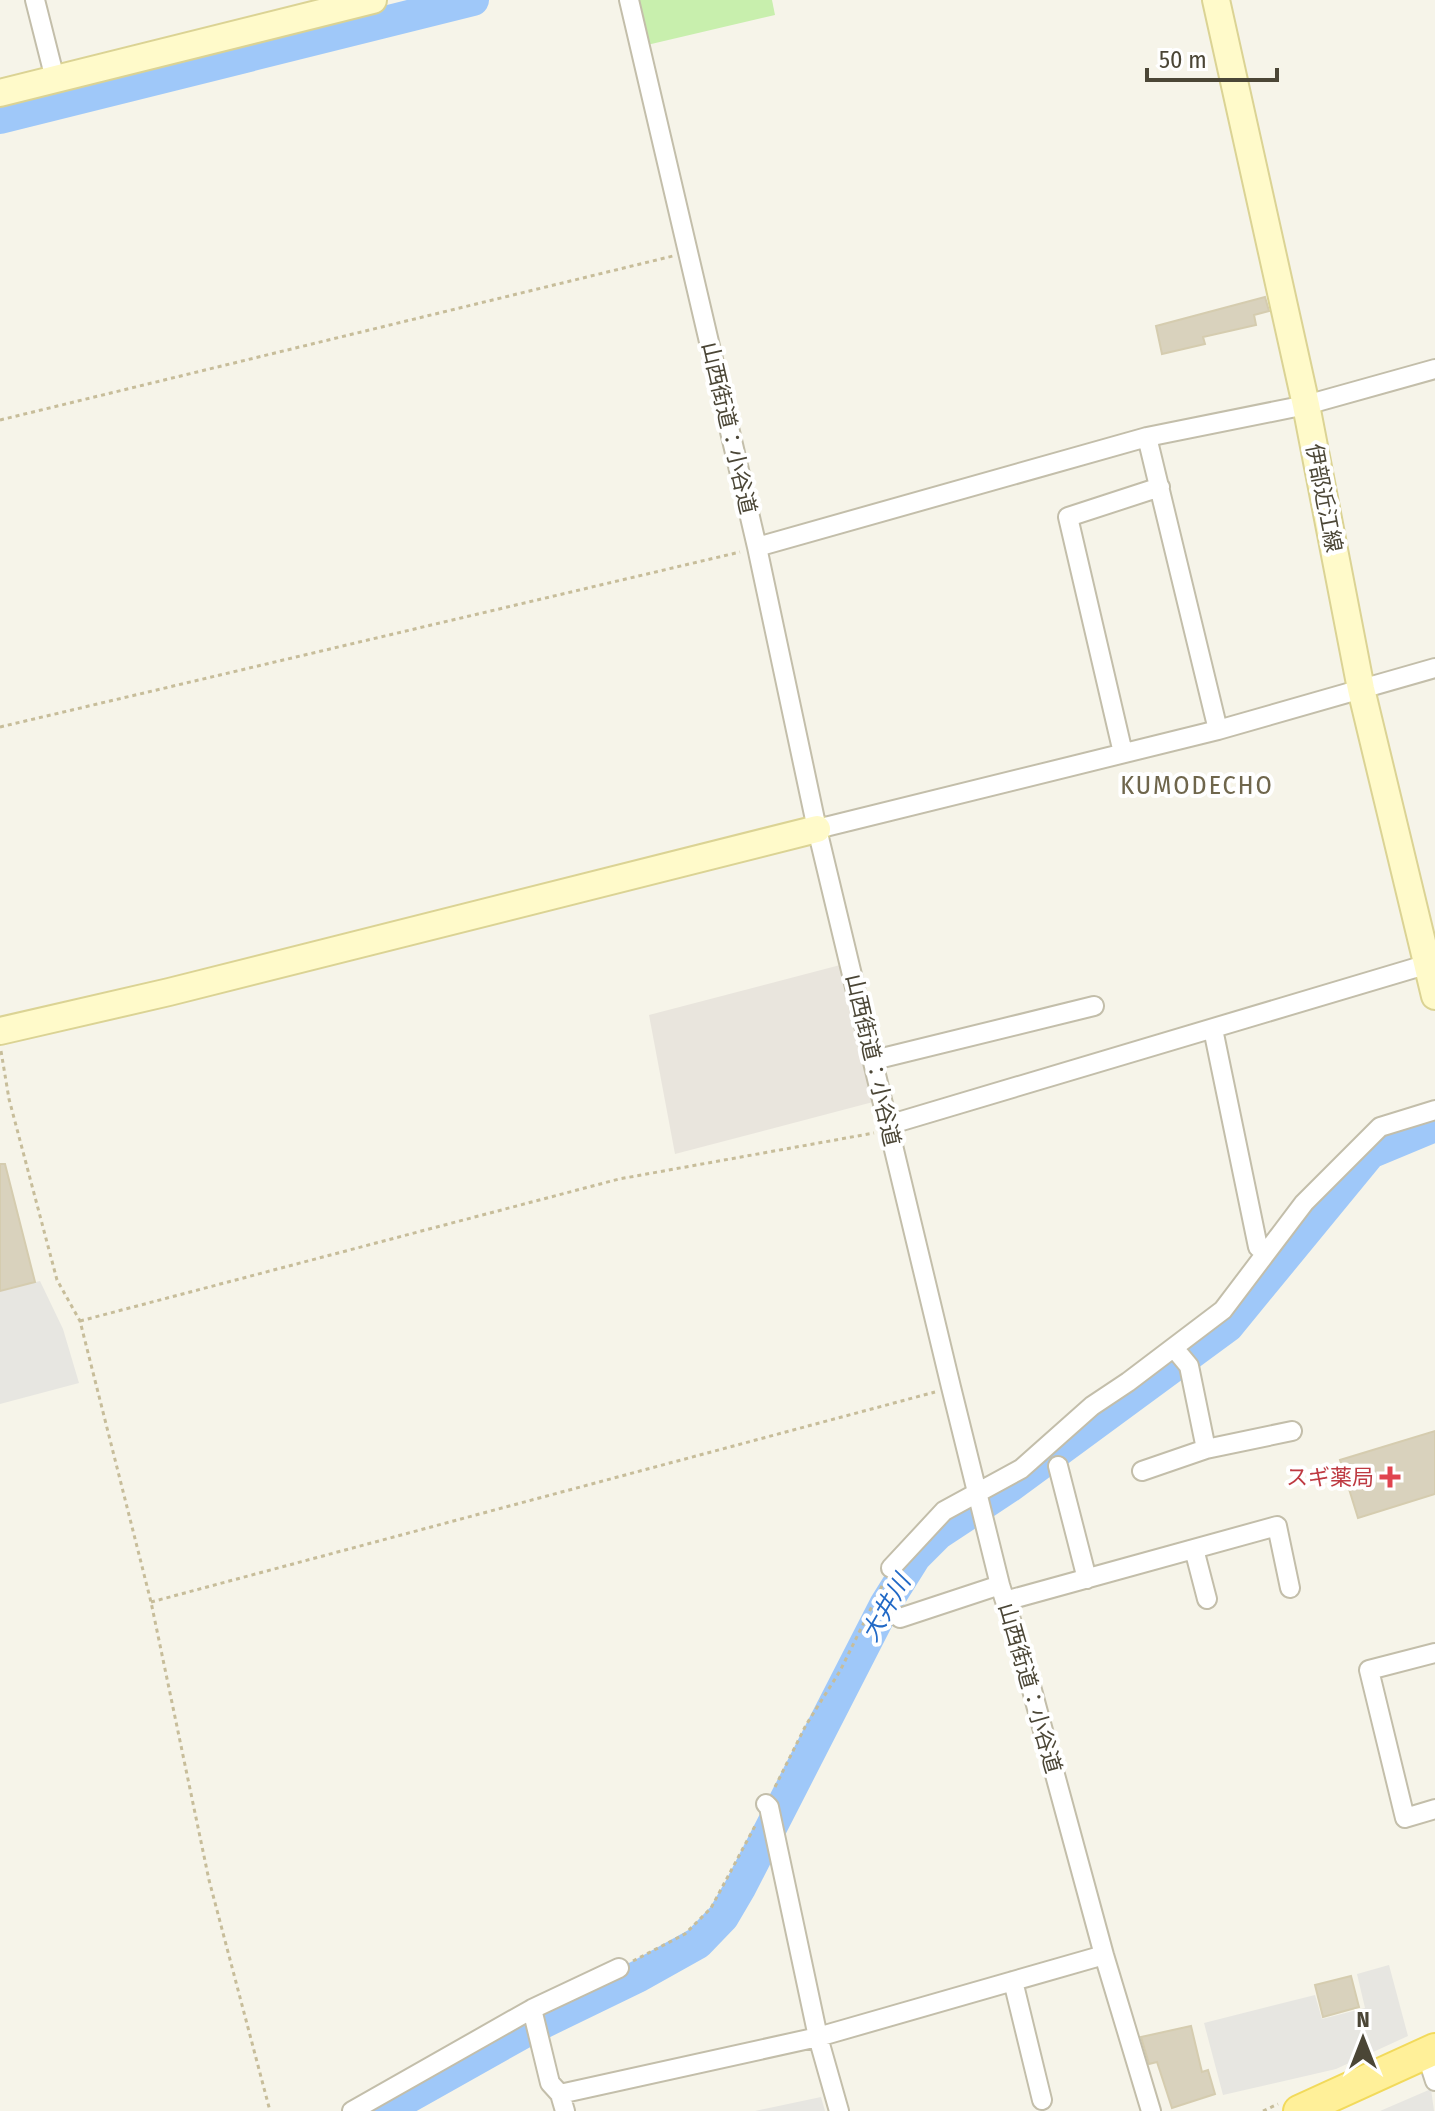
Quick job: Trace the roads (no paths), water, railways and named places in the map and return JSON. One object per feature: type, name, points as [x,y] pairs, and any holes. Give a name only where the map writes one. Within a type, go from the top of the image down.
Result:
[{"type":"main road","points":[[1299,2111],[1433,2064]]},
{"type":"main road","points":[[1339,2111],[1433,2064]]},
{"type":"street","points":[[35,0],[55,79]]},
{"type":"street","points":[[0,93],[373,0]]},
{"type":"street","name":"山西街道：小谷道","points":[[629,0],[757,547],[817,829],[951,1387],[1002,1593],[1151,2111]]},
{"type":"street","name":"伊部近江線","points":[[1216,0],[1306,405],[1361,689],[1431,963],[1435,996]]},
{"type":"street","points":[[757,547],[1147,437],[1306,405],[1435,369]]},
{"type":"street","points":[[1147,437],[1218,730]]},
{"type":"street","points":[[1123,753],[1068,517],[1160,487]]},
{"type":"street","points":[[0,1031],[169,992],[1218,730],[1435,668]]},
{"type":"street","points":[[889,1128],[1431,963]]},
{"type":"street","points":[[874,1060],[1094,1006]]},
{"type":"street","points":[[1213,1029],[1258,1247],[1266,1253]]},
{"type":"street","points":[[891,1568],[944,1511],[1021,1469],[1092,1406],[1223,1310],[1304,1203],[1380,1127],[1435,1110]]},
{"type":"street","points":[[1174,1348],[1189,1366],[1206,1449]]},
{"type":"street","points":[[1142,1471],[1206,1449],[1292,1431]]},
{"type":"street","points":[[1058,1466],[1087,1579]]},
{"type":"street","points":[[900,1618],[1002,1593],[1087,1579],[1277,1526],[1290,1588]]},
{"type":"street","points":[[1194,1549],[1207,1599]]},
{"type":"street","points":[[1435,1653],[1369,1670],[1405,1818],[1435,1809]]},
{"type":"street","points":[[766,1804],[818,2037],[839,2111]]},
{"type":"street","points":[[532,2009],[550,2083],[563,2102],[818,2037],[1104,1955]]},
{"type":"street","points":[[352,2111],[532,2009],[619,1968]]},
{"type":"street","points":[[1013,1981],[1042,2100]]},
{"type":"waterway","points":[[0,118],[473,0]]},
{"type":"waterway","name":"大井川","points":[[384,2111],[528,2030],[639,1976],[698,1943],[723,1917],[740,1888],[885,1605],[915,1557],[938,1534],[1009,1487],[1228,1326],[1370,1153],[1435,1126]]},
{"type":"place","name":"スギ薬局","points":[[1390,1477]]},
{"type":"district","name":"KUMODECHO","points":[[1197,785]]}]
